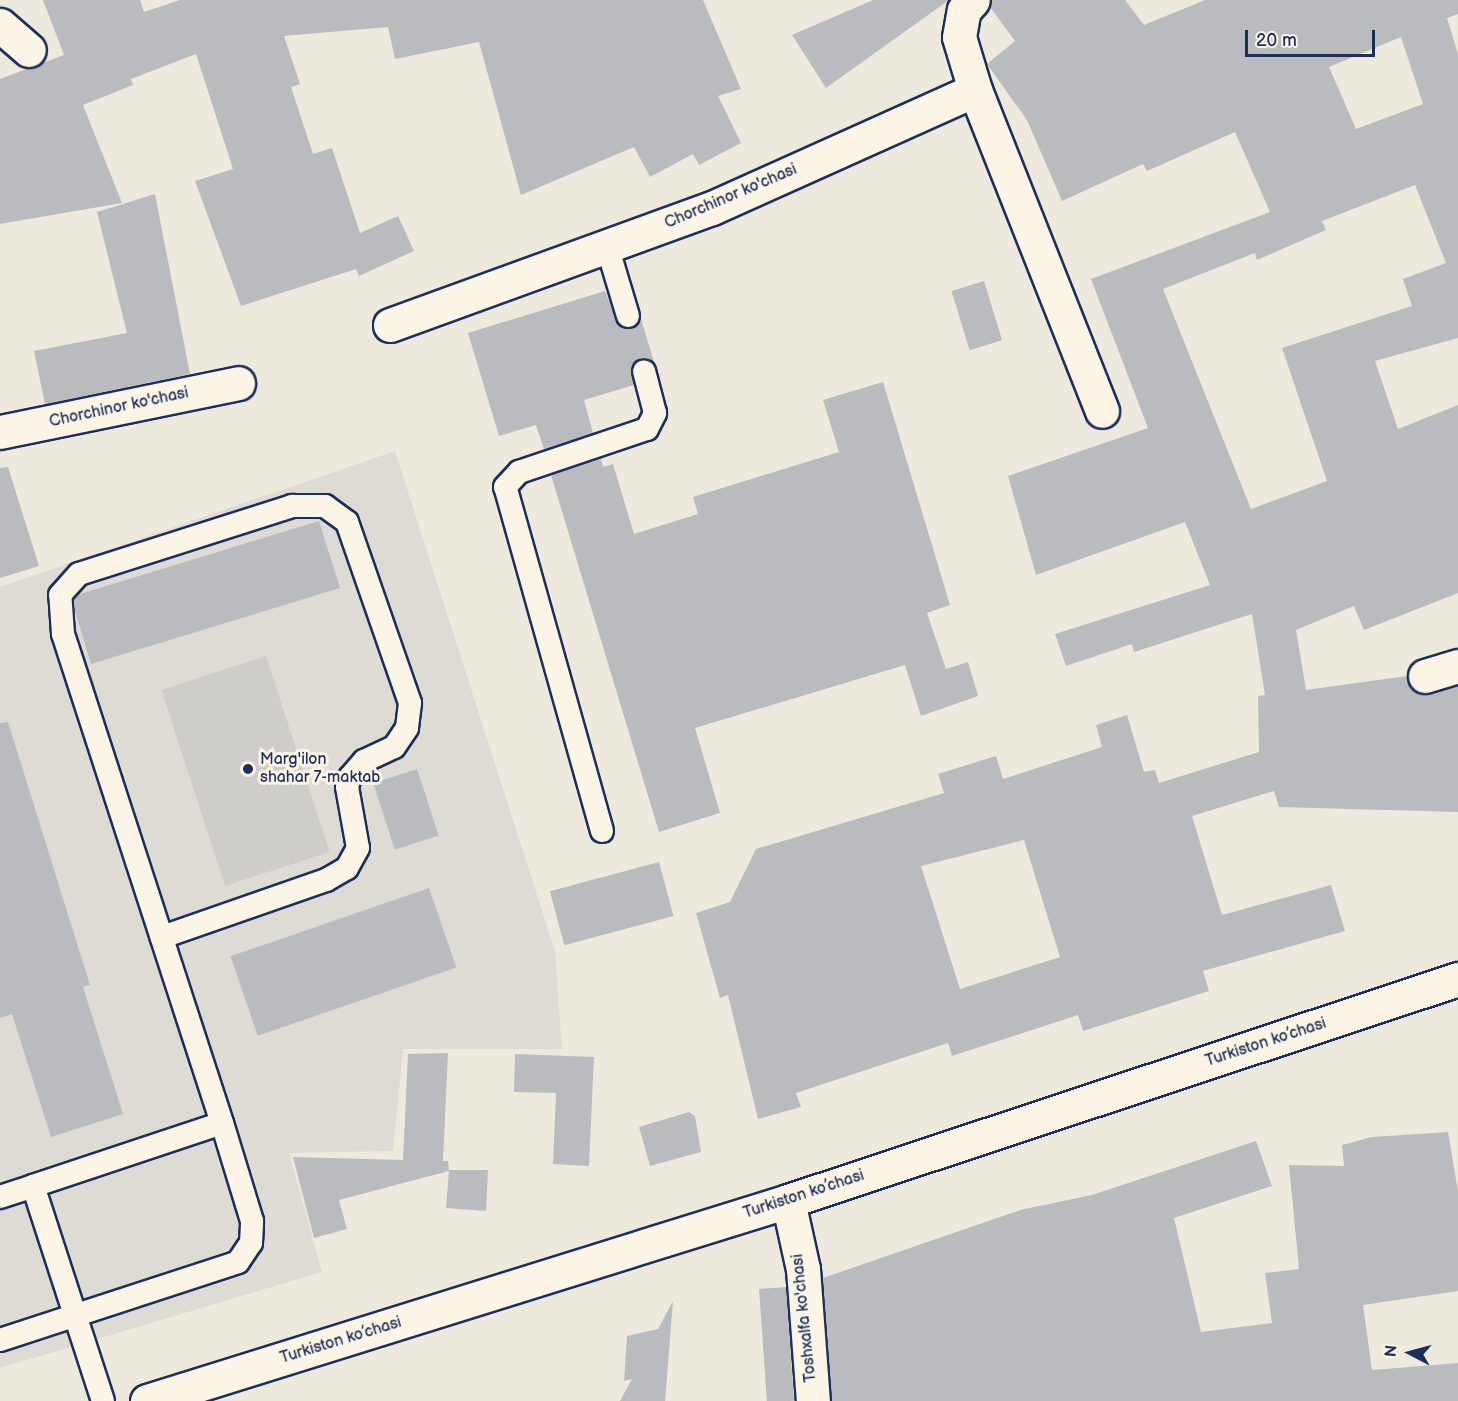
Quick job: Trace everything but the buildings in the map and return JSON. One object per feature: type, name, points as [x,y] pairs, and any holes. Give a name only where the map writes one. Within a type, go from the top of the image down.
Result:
[{"type":"street","points":[[973,0],[964,10],[959,37],[975,90],[1102,411]]},
{"type":"street","points":[[0,25],[29,50]]},
{"type":"street","name":"Chorchinor ko'chasi","points":[[390,325],[712,208],[975,90]]},
{"type":"street","name":"Chorchinor ko'chasi","points":[[0,432],[238,383]]},
{"type":"street","points":[[1425,676],[1458,666]]},
{"type":"street","name":"Turkiston ko’chasi","points":[[147,1401],[788,1200],[1458,979]]},
{"type":"street","name":"Toshxalfa ko'chasi","points":[[788,1200],[803,1269],[813,1401]]},
{"type":"lane","points":[[607,246],[628,316]]},
{"type":"lane","points":[[603,831],[505,500],[505,487],[519,472],[647,429],[655,413],[644,371]]},
{"type":"lane","points":[[0,1340],[228,1268],[246,1254],[252,1221],[63,634],[60,595],[78,574],[292,506],[325,506],[347,522],[410,703],[407,728],[394,747],[364,761],[350,777],[347,787],[358,848],[347,868],[326,880],[162,937]]},
{"type":"lane","points":[[0,1197],[222,1123]]},
{"type":"lane","points":[[33,1186],[103,1401]]},
{"type":"shaded area","name":"Marg'ilon shahar 7-maktab","points":[[395,451],[555,951],[562,1049],[403,1049],[393,1151],[289,1153],[322,1272],[0,1368],[0,587]]},
{"type":"shaded area","points":[[266,656],[330,852],[225,886],[161,690]]},
{"type":"place","name":"Marg'ilon shahar 7-maktab","points":[[248,769]]}]
